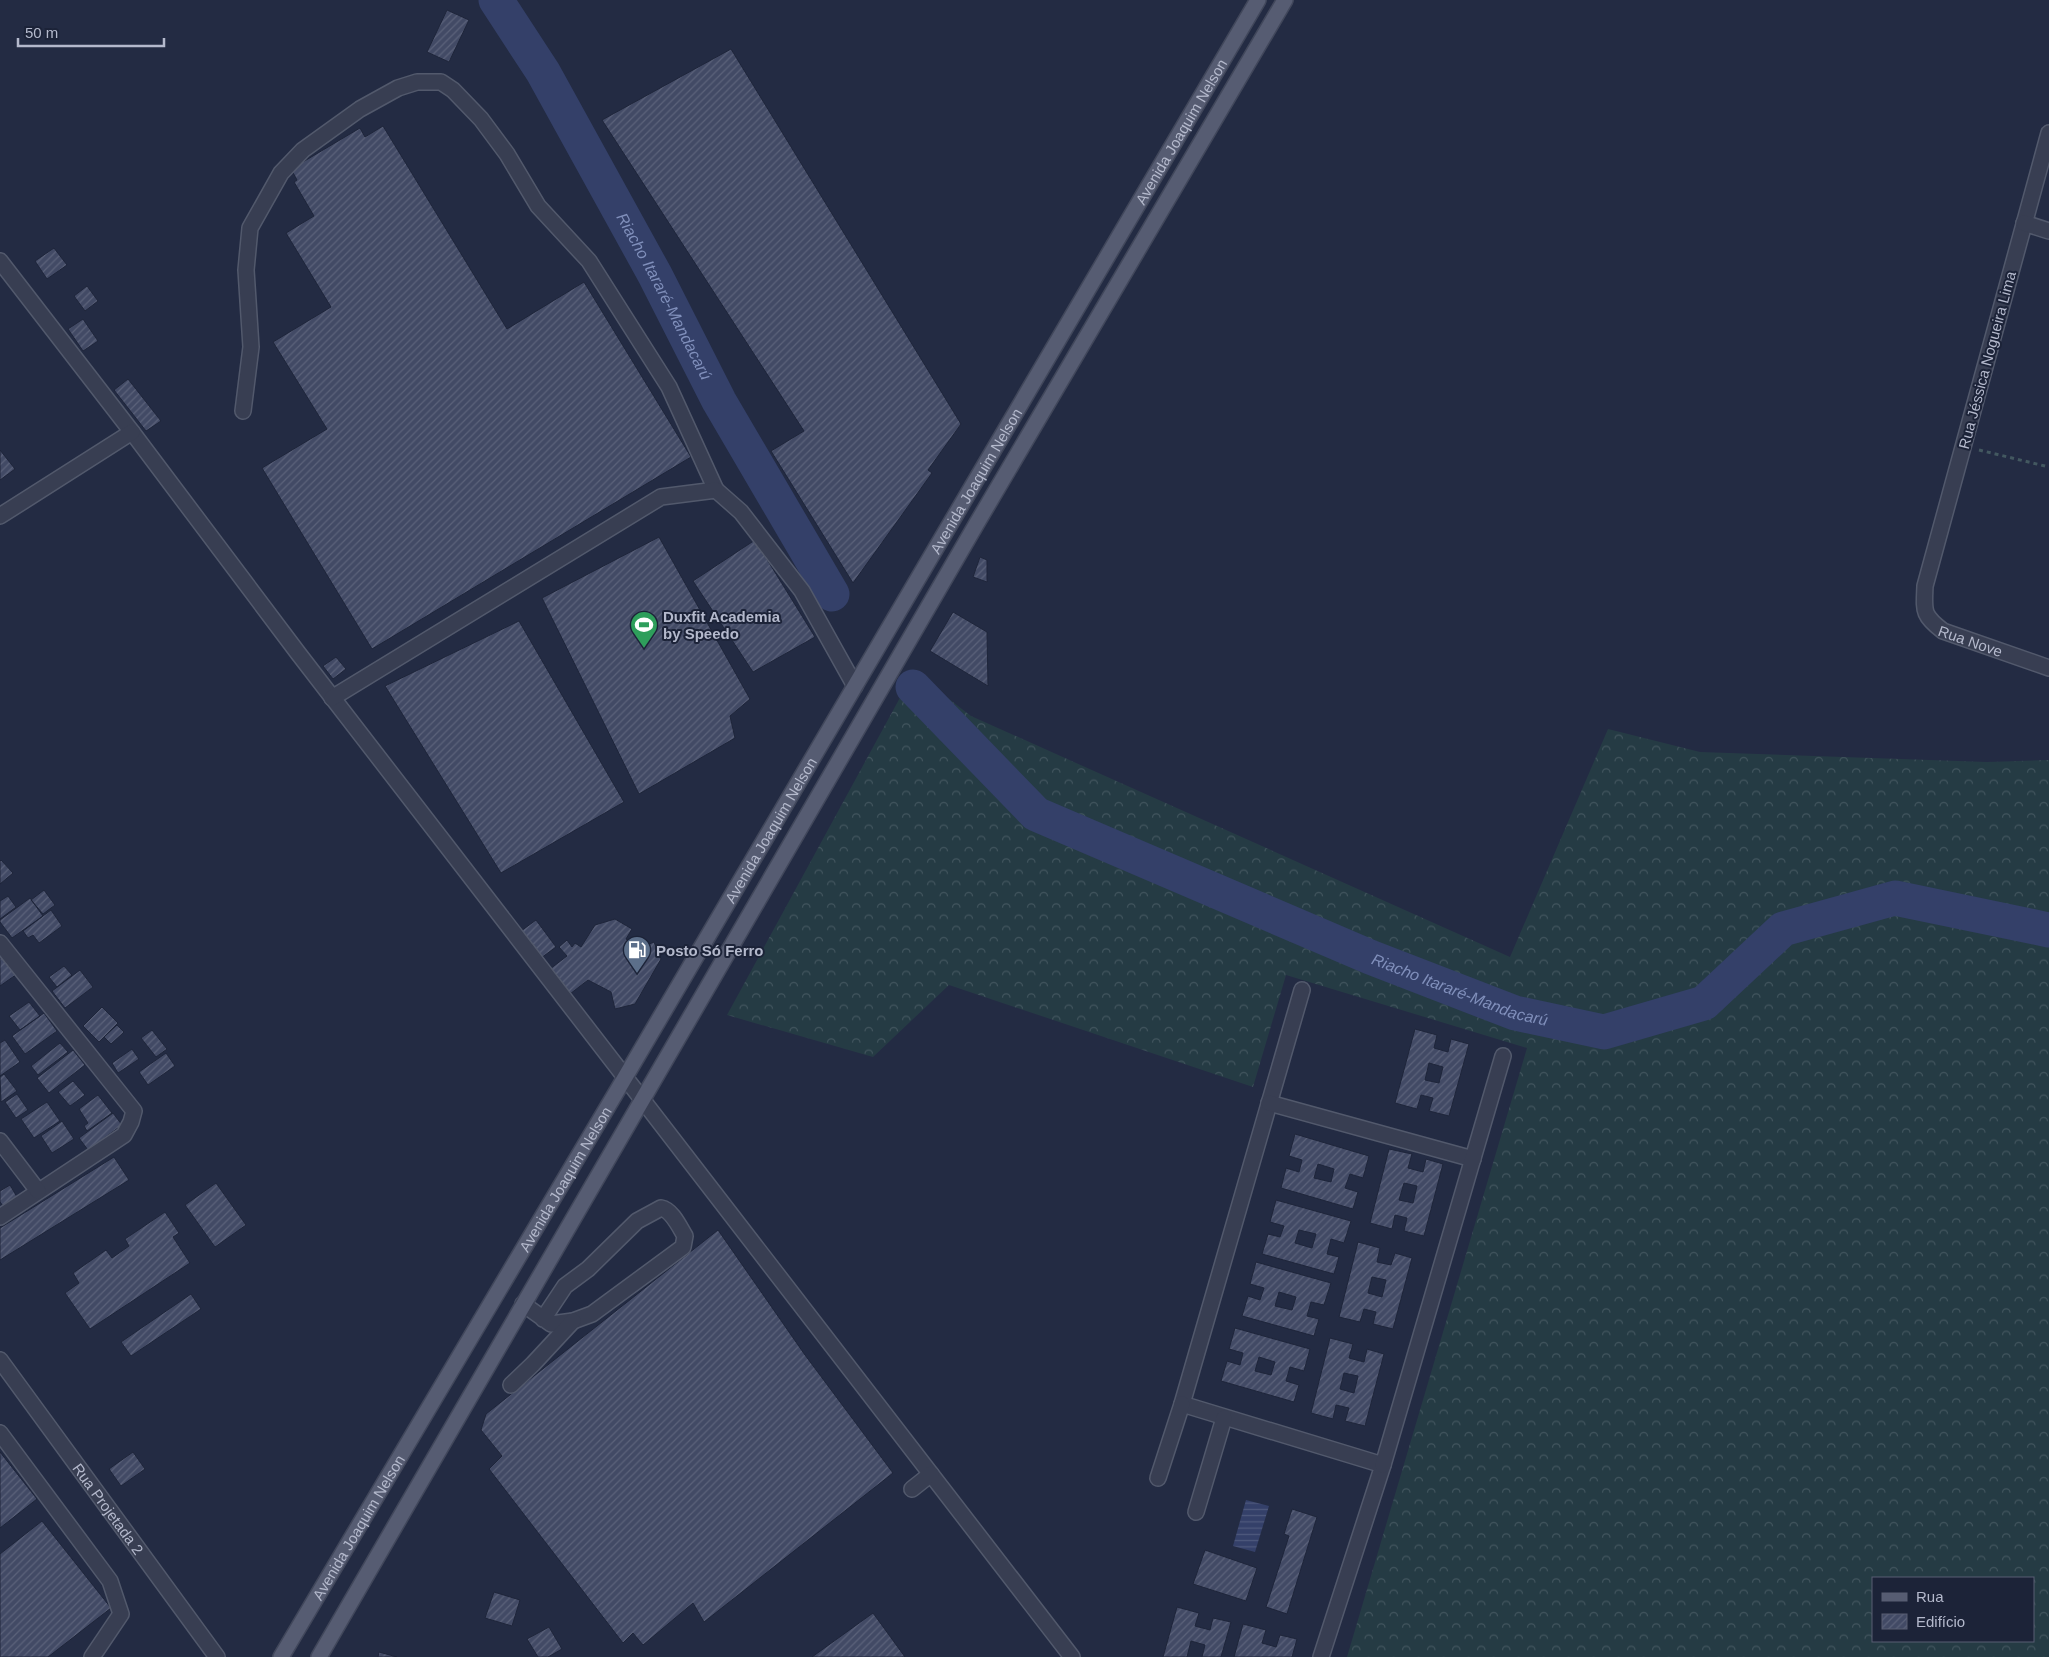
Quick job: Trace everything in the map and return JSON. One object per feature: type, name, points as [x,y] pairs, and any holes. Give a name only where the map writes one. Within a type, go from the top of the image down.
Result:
[{"type":"main road","name":"Avenida Joaquim Nelson","points":[[281,1657],[626,1076],[1258,0]]},
{"type":"main road","name":"Avenida Joaquim Nelson","points":[[319,1657],[977,524],[1285,0]]},
{"type":"main road","points":[[957,513],[965,521],[977,524]]},
{"type":"main road","points":[[926,565],[933,563],[942,565],[946,578]]},
{"type":"street","points":[[243,411],[251,347],[246,270],[250,228],[281,173],[303,150],[360,109],[398,88],[417,82],[441,82],[453,90],[481,119],[507,154],[538,206],[589,261],[669,388],[716,490],[740,512],[802,591],[855,686]]},
{"type":"street","name":"Rua Jéssica Nogueira Lima","points":[[1925,586],[2049,133]]},
{"type":"street","points":[[2024,223],[2049,230]]},
{"type":"street","points":[[0,261],[132,432],[332,698],[626,1076],[1072,1657]]},
{"type":"street","points":[[0,516],[132,432]]},
{"type":"street","points":[[332,698],[661,497],[716,490]]},
{"type":"street","name":"Rua Nove","points":[[1925,586],[1924,610],[1930,622],[1943,631],[2049,668]]},
{"type":"street","points":[[0,943],[134,1111],[124,1135],[0,1217]]},
{"type":"street","points":[[1158,1478],[1182,1404],[1302,990]]},
{"type":"street","points":[[1322,1657],[1383,1465],[1503,1056]]},
{"type":"street","points":[[1269,1103],[1474,1159]]},
{"type":"street","points":[[0,1141],[38,1191]]},
{"type":"street","points":[[523,1304],[543,1319],[551,1324],[573,1321],[592,1314],[683,1247],[685,1236],[666,1209],[661,1208],[637,1221],[588,1269],[565,1286],[543,1319]]},
{"type":"street","points":[[511,1385],[573,1321]]},
{"type":"street","name":"Rua Projetada 2","points":[[0,1360],[216,1657]]},
{"type":"street","points":[[1182,1404],[1383,1465]]},
{"type":"street","points":[[1196,1512],[1224,1418]]},
{"type":"street","points":[[0,1433],[110,1581],[121,1614],[92,1657]]},
{"type":"street","points":[[912,1489],[931,1474]]},
{"type":"path","points":[[1964,446],[2049,467]]},
{"type":"green space","points":[[914,672],[971,716],[1510,957],[1608,729],[1700,752],[1987,762],[2049,760],[2049,1657],[1347,1657],[1527,1048],[1286,975],[1253,1087],[949,985],[873,1057],[727,1015]]},
{"type":"water","points":[[1246,1500],[1269,1506],[1255,1552],[1233,1546]]},
{"type":"building","points":[[447,10],[469,20],[449,62],[427,52]]},
{"type":"building","points":[[731,49],[961,424],[928,470],[932,473],[853,583],[771,451],[804,431],[602,120]]},
{"type":"building","points":[[383,126],[507,329],[584,282],[691,457],[372,649],[262,468],[327,429],[273,342],[331,307],[286,233],[314,216],[294,182],[297,180],[291,169],[360,128],[365,137]]},
{"type":"building","points":[[54,248],[67,265],[47,279],[35,261]]},
{"type":"building","points":[[87,286],[98,301],[85,311],[74,296]]},
{"type":"building","points":[[83,319],[98,341],[83,351],[68,329]]},
{"type":"building","points":[[128,379],[161,421],[146,431],[114,390]]},
{"type":"building","points":[[0,450],[15,469],[0,480]]},
{"type":"building","name":"Duxfit Academia by Speedo","points":[[659,537],[750,699],[730,716],[735,738],[639,794],[542,598]]},
{"type":"building","points":[[755,540],[815,637],[753,672],[693,581]]},
{"type":"building","points":[[980,557],[987,560],[987,582],[973,577]]},
{"type":"building","points":[[953,612],[987,632],[988,686],[930,651]]},
{"type":"building","points":[[519,621],[624,802],[501,873],[385,686]]},
{"type":"building","points":[[336,657],[346,669],[333,679],[323,666]]},
{"type":"building","points":[[0,861],[13,873],[0,884]]},
{"type":"building","points":[[44,890],[55,905],[43,914],[31,900]]},
{"type":"building","points":[[8,896],[16,907],[0,919],[0,901]]},
{"type":"building","points":[[30,898],[43,916],[12,938],[0,920]]},
{"type":"building","points":[[51,910],[62,926],[39,943],[33,935],[28,938],[23,931]]},
{"type":"building","points":[[615,919],[632,929],[626,939],[640,948],[654,942],[661,959],[635,1004],[615,1009],[611,992],[588,980],[570,994],[550,969],[567,956],[559,947],[567,940],[572,947],[575,943],[581,947],[595,925]]},
{"type":"building","points":[[536,920],[556,947],[541,958],[521,931]]},
{"type":"building","points":[[3,954],[17,974],[0,986],[0,957]]},
{"type":"building","points":[[64,966],[72,975],[57,987],[49,977]]},
{"type":"building","points":[[80,970],[93,987],[65,1008],[52,991]]},
{"type":"building","points":[[29,1002],[40,1016],[20,1030],[9,1016]]},
{"type":"building","points":[[102,1007],[118,1023],[99,1042],[83,1026]]},
{"type":"building","points":[[44,1013],[57,1031],[25,1054],[12,1036]]},
{"type":"building","points":[[117,1025],[124,1032],[111,1044],[104,1037]]},
{"type":"building","points":[[1415,1029],[1437,1035],[1434,1048],[1448,1052],[1451,1039],[1469,1044],[1449,1116],[1429,1111],[1433,1098],[1421,1095],[1417,1109],[1395,1103]],"holes":[[[1429,1063],[1443,1067],[1439,1083],[1425,1080]]]},
{"type":"building","points":[[152,1030],[167,1049],[156,1057],[141,1038]]},
{"type":"building","points":[[5,1040],[20,1062],[0,1076],[0,1043]]},
{"type":"building","points":[[60,1043],[68,1052],[38,1075],[31,1066]]},
{"type":"building","points":[[132,1049],[139,1059],[118,1073],[112,1063]]},
{"type":"building","points":[[73,1050],[85,1065],[49,1093],[37,1078]]},
{"type":"building","points":[[166,1053],[175,1066],[148,1085],[139,1072]]},
{"type":"building","points":[[4,1074],[17,1091],[1,1102],[0,1077]]},
{"type":"building","points":[[73,1081],[85,1095],[70,1106],[58,1092]]},
{"type":"building","points":[[17,1094],[28,1110],[16,1118],[5,1102]]},
{"type":"building","points":[[98,1095],[112,1113],[87,1131],[84,1126],[88,1123],[79,1109]]},
{"type":"building","points":[[47,1102],[60,1121],[34,1138],[21,1119]]},
{"type":"building","points":[[113,1113],[122,1125],[88,1150],[79,1138]]},
{"type":"building","points":[[62,1121],[74,1139],[52,1153],[41,1136]]},
{"type":"building","points":[[1295,1134],[1369,1156],[1363,1178],[1350,1174],[1345,1188],[1358,1192],[1353,1209],[1281,1188],[1286,1168],[1299,1172],[1302,1160],[1289,1156]],"holes":[[[1318,1164],[1334,1169],[1331,1182],[1314,1178]]]},
{"type":"building","points":[[1389,1149],[1412,1154],[1408,1168],[1423,1172],[1426,1159],[1443,1164],[1424,1236],[1404,1231],[1407,1218],[1395,1215],[1392,1229],[1370,1223]],"holes":[[[1404,1183],[1417,1186],[1413,1203],[1399,1200]]]},
{"type":"building","points":[[114,1157],[129,1180],[0,1260],[0,1228]]},
{"type":"building","points":[[216,1183],[246,1225],[215,1247],[185,1205]]},
{"type":"building","points":[[10,1185],[17,1197],[3,1206],[0,1202],[0,1191]]},
{"type":"building","points":[[1276,1200],[1351,1221],[1344,1243],[1331,1239],[1327,1254],[1339,1257],[1334,1274],[1262,1254],[1268,1234],[1280,1237],[1284,1226],[1270,1222]],"holes":[[[1299,1230],[1316,1234],[1312,1248],[1295,1243]]]},
{"type":"building","points":[[165,1212],[179,1233],[173,1237],[190,1263],[90,1329],[65,1293],[79,1283],[73,1273],[106,1250],[112,1258],[129,1246],[125,1239]]},
{"type":"building","points":[[718,1230],[805,1355],[893,1473],[704,1622],[693,1603],[643,1645],[633,1633],[623,1643],[489,1469],[502,1456],[481,1430],[486,1414]]},
{"type":"building","points":[[1358,1242],[1380,1248],[1377,1262],[1391,1265],[1395,1253],[1412,1258],[1393,1329],[1373,1324],[1376,1312],[1364,1309],[1360,1322],[1339,1317]],"holes":[[[1372,1277],[1386,1280],[1382,1297],[1368,1293]]]},
{"type":"building","points":[[1256,1262],[1331,1283],[1324,1305],[1311,1302],[1307,1316],[1319,1319],[1314,1336],[1242,1316],[1248,1296],[1260,1300],[1264,1288],[1250,1284]],"holes":[[[1279,1292],[1296,1297],[1292,1310],[1275,1306]]]},
{"type":"building","points":[[191,1294],[201,1309],[131,1356],[121,1342]]},
{"type":"building","points":[[1235,1328],[1310,1349],[1304,1371],[1290,1367],[1286,1381],[1299,1385],[1294,1402],[1221,1381],[1227,1361],[1240,1365],[1243,1353],[1229,1349]],"holes":[[[1259,1357],[1275,1362],[1271,1375],[1255,1371]]]},
{"type":"building","points":[[1330,1338],[1353,1344],[1349,1358],[1364,1362],[1367,1349],[1384,1354],[1365,1426],[1345,1421],[1349,1408],[1336,1405],[1333,1419],[1311,1413]],"holes":[[[1344,1373],[1358,1376],[1354,1393],[1340,1389]]]},
{"type":"building","points":[[0,1452],[37,1499],[0,1528]]},
{"type":"building","points":[[133,1452],[145,1469],[121,1486],[109,1469]]},
{"type":"building","points":[[1292,1509],[1317,1517],[1287,1614],[1266,1607],[1289,1536],[1284,1534]]},
{"type":"building","points":[[42,1521],[111,1608],[48,1657],[0,1657],[0,1554]]},
{"type":"building","points":[[1205,1550],[1257,1568],[1246,1601],[1193,1584]]},
{"type":"building","points":[[494,1592],[520,1600],[512,1626],[485,1618]]},
{"type":"building","points":[[1177,1607],[1199,1613],[1195,1626],[1210,1630],[1213,1618],[1231,1622],[1221,1657],[1202,1657],[1205,1645],[1191,1641],[1187,1657],[1163,1657]]},
{"type":"building","points":[[873,1613],[905,1657],[812,1657]]},
{"type":"building","points":[[1243,1624],[1266,1630],[1262,1643],[1276,1647],[1280,1635],[1297,1639],[1292,1657],[1234,1657]]},
{"type":"building","points":[[549,1627],[562,1649],[548,1657],[538,1657],[527,1639]]},
{"type":"building","points":[[379,1652],[397,1657],[378,1657]]},
{"type":"waterway","name":"Riacho Itararé-Mandacarú","points":[[496,0],[543,72],[655,275],[719,401],[832,594]]},
{"type":"waterway","name":"Riacho Itararé-Mandacarú","points":[[913,687],[1036,814],[1370,957],[1515,1013],[1604,1032],[1704,1003],[1783,929],[1895,898],[2049,930]]},
{"type":"place","name":"Duxfit Academia by Speedo","points":[[644,649]]},
{"type":"place","name":"Posto Só Ferro","points":[[637,974]]}]
